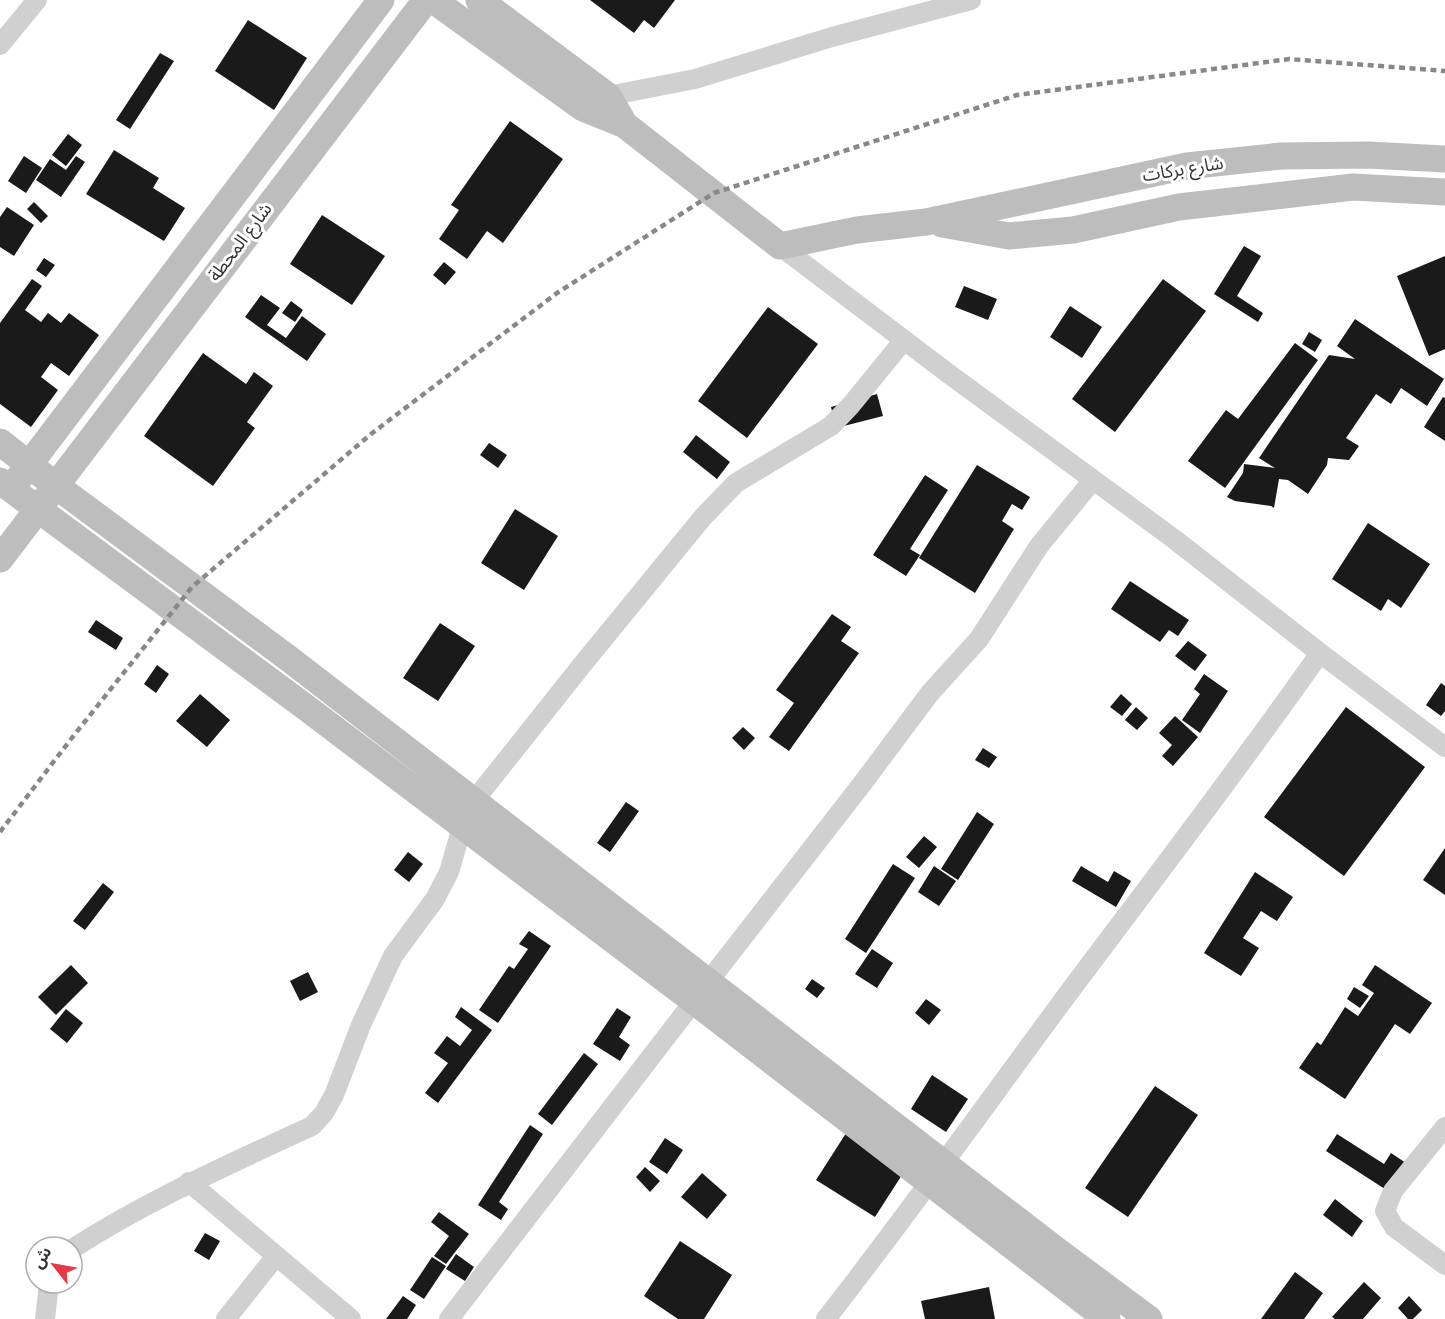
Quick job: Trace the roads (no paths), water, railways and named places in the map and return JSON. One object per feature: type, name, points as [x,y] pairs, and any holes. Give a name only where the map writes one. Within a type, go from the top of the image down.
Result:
[{"type":"main road","name":"شارع المحطة","points":[[4,491],[30,463],[381,0]]},
{"type":"main road","name":"شارع المحطة","points":[[0,558],[426,0]]},
{"type":"main road","points":[[434,0],[583,108],[625,124],[780,246]]},
{"type":"main road","points":[[478,0],[608,96],[625,124]]},
{"type":"main road","name":"شارع بركات","points":[[780,246],[857,230],[926,222],[1187,166],[1281,156],[1368,155],[1445,159]]},
{"type":"main road","name":"شارع بركات","points":[[926,222],[1009,236],[1073,230],[1179,207],[1353,187],[1445,192]]},
{"type":"main road","points":[[0,442],[288,658],[473,802],[701,991],[937,1172],[1107,1319]]},
{"type":"main road","points":[[4,491],[38,509],[462,827],[701,991]]},
{"type":"main road","points":[[937,1172],[1056,1250],[1149,1319]]},
{"type":"street","points":[[0,45],[37,0]]},
{"type":"street","points":[[583,108],[608,96],[695,79],[832,37],[971,0]]},
{"type":"street","points":[[780,246],[1174,539],[1445,747]]},
{"type":"street","points":[[473,802],[703,517],[736,483],[831,426],[904,340]]},
{"type":"street","points":[[448,1319],[930,693],[978,639],[1039,546],[1093,480]]},
{"type":"street","points":[[826,1319],[1261,736],[1320,653]]},
{"type":"street","points":[[84,1241],[116,1221],[189,1182],[312,1126],[324,1113],[393,956],[440,890],[462,827]]},
{"type":"street","points":[[1445,1127],[1393,1191],[1385,1211],[1394,1227],[1445,1265]]},
{"type":"street","points":[[189,1182],[351,1319]]},
{"type":"street","points":[[226,1319],[276,1256]]},
{"type":"street","points":[[45,1319],[48,1295]]},
{"type":"railway","points":[[0,832],[192,587],[371,434],[557,293],[714,193],[1017,95],[1289,59],[1445,71]]}]
